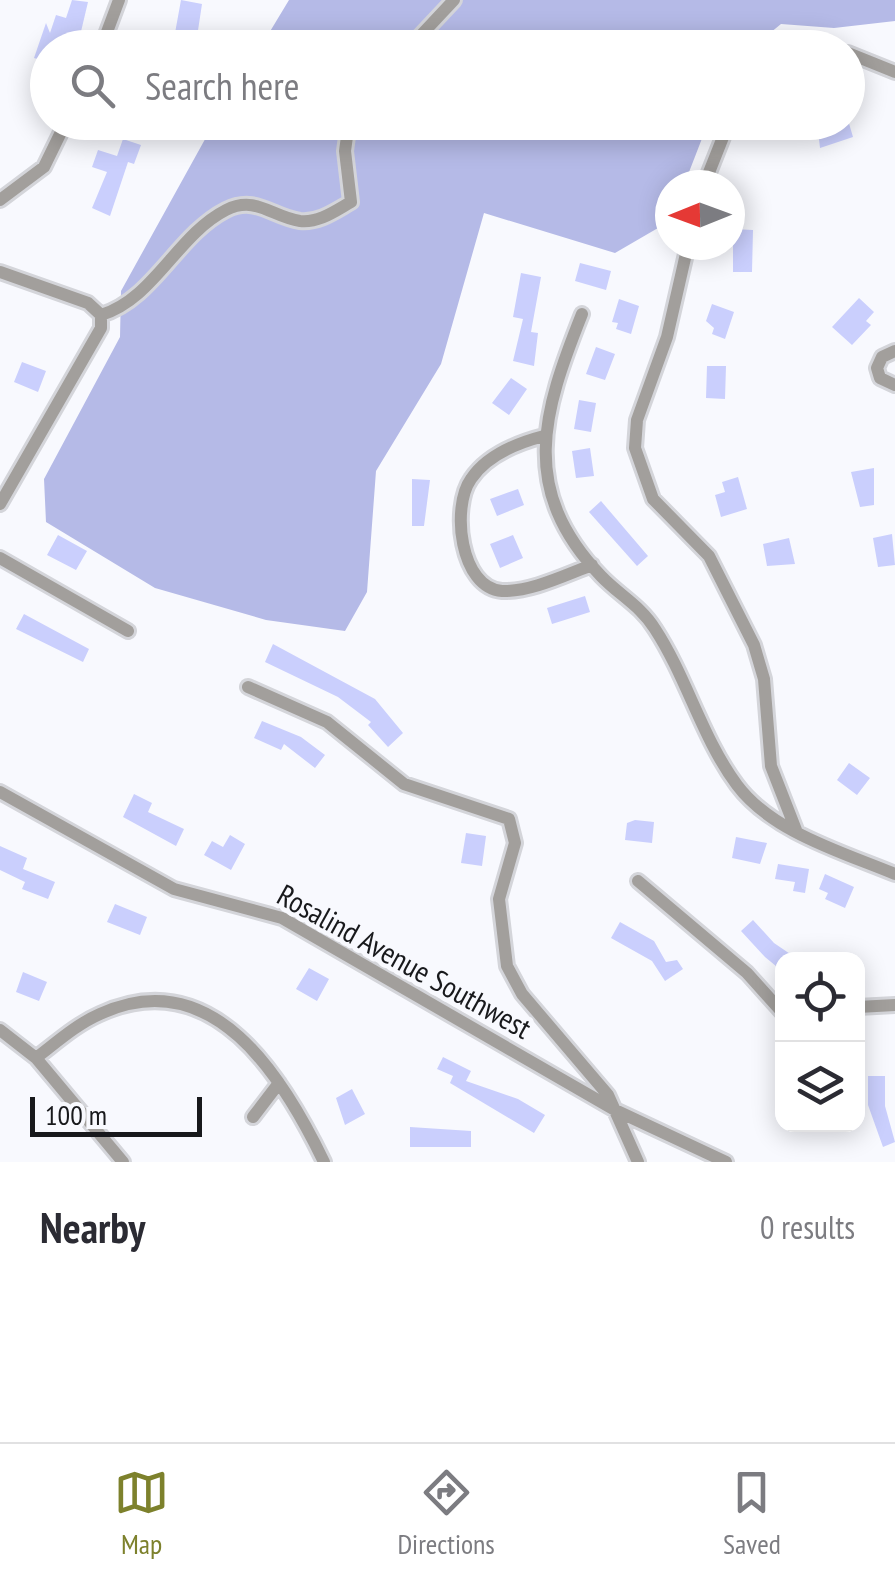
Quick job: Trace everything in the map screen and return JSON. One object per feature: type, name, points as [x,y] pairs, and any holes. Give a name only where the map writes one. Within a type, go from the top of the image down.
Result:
[{"type":"street","points":[[108,30],[119,0]]},
{"type":"street","points":[[426,30],[454,0]]},
{"type":"street","points":[[865,60],[895,72]]},
{"type":"street","points":[[0,200],[44,167],[57,140]]},
{"type":"street","points":[[101,316],[129,301],[223,211],[259,205],[292,218],[311,220],[351,202],[346,140]]},
{"type":"street","points":[[710,170],[723,140]]},
{"type":"street","points":[[685,260],[667,337],[637,420],[635,448],[654,499],[709,556],[754,645],[764,679],[771,766],[796,830]]},
{"type":"street","points":[[0,272],[88,303],[101,316],[101,328],[0,504]]},
{"type":"street","points":[[582,314],[551,399],[544,436],[546,474],[555,500],[592,566],[657,631],[737,785],[766,812],[796,830],[895,874]]},
{"type":"street","points":[[895,351],[882,356],[877,368],[880,378],[895,386]]},
{"type":"street","points":[[544,436],[494,457],[465,488],[459,518],[474,572],[488,587],[504,591],[592,566]]},
{"type":"street","points":[[0,558],[128,631]]},
{"type":"street","points":[[248,687],[316,716],[404,784],[502,813],[515,830],[499,899],[507,966],[522,994],[598,1081],[638,1162]]},
{"type":"street","name":"Rosalind Avenue Southwest","points":[[0,792],[174,890],[282,918],[615,1110],[726,1162]]},
{"type":"street","points":[[638,882],[747,973],[775,1004]]},
{"type":"street","points":[[36,1058],[99,1014],[158,1000],[201,1013],[258,1050],[324,1162]]},
{"type":"street","points":[[865,1007],[895,1005]]},
{"type":"street","points":[[0,1030],[36,1058],[123,1162]]},
{"type":"street","points":[[253,1117],[279,1083]]},
{"type":"shaded area","points":[[289,0],[895,0],[895,21],[834,28],[781,24],[774,30],[271,30]]},
{"type":"shaded area","points":[[205,140],[701,140],[690,170],[655,170],[655,230],[615,253],[484,213],[441,364],[376,471],[367,592],[345,631],[266,620],[155,588],[46,522],[44,479],[120,337],[121,291]]},
{"type":"building","points":[[72,0],[88,2],[81,30],[51,30],[56,15],[66,18]]},
{"type":"building","points":[[181,0],[202,4],[198,30],[176,30]]},
{"type":"building","points":[[123,140],[141,145],[134,164],[128,162],[110,216],[92,208],[107,172],[92,167],[98,150],[117,156]]},
{"type":"building","points":[[819,140],[844,140],[820,148]]},
{"type":"building","points":[[745,230],[753,230],[752,272],[733,272],[733,260],[745,260]]},
{"type":"building","points":[[580,263],[611,271],[606,290],[575,281]]},
{"type":"building","points":[[521,273],[541,277],[531,332],[538,333],[534,366],[513,361],[523,319],[513,317]]},
{"type":"building","points":[[859,298],[874,312],[866,321],[871,325],[852,345],[832,327]]},
{"type":"building","points":[[619,299],[639,306],[631,334],[616,329],[618,323],[612,322]]},
{"type":"building","points":[[712,304],[734,312],[725,339],[712,334],[714,328],[706,321]]},
{"type":"building","points":[[596,347],[615,354],[605,380],[586,374]]},
{"type":"building","points":[[22,362],[46,371],[38,392],[14,382]]},
{"type":"building","points":[[707,366],[726,366],[725,399],[706,398]]},
{"type":"building","points":[[511,378],[527,389],[509,415],[492,403]]},
{"type":"building","points":[[579,400],[596,403],[591,432],[574,429]]},
{"type":"building","points":[[590,448],[594,476],[576,478],[572,451]]},
{"type":"building","points":[[874,468],[874,505],[860,507],[851,472]]},
{"type":"building","points":[[738,477],[747,509],[721,517],[715,495],[725,492],[722,482]]},
{"type":"building","points":[[412,479],[430,480],[424,526],[412,526]]},
{"type":"building","points":[[518,489],[524,505],[497,516],[490,499]]},
{"type":"building","points":[[601,501],[648,556],[637,566],[589,512]]},
{"type":"building","points":[[892,534],[895,565],[878,567],[873,538]]},
{"type":"building","points":[[58,535],[87,551],[76,570],[47,555]]},
{"type":"building","points":[[513,535],[523,558],[500,568],[490,544]]},
{"type":"building","points":[[789,538],[795,564],[767,566],[763,544]]},
{"type":"building","points":[[585,596],[590,612],[552,624],[547,608]]},
{"type":"building","points":[[24,614],[89,649],[83,662],[16,629]]},
{"type":"building","points":[[273,644],[375,699],[403,733],[388,747],[368,725],[371,722],[338,697],[265,662]]},
{"type":"building","points":[[262,721],[301,737],[325,755],[315,768],[284,744],[281,750],[254,738]]},
{"type":"building","points":[[849,763],[870,778],[857,795],[837,780]]},
{"type":"building","points":[[134,794],[152,803],[148,812],[184,829],[176,846],[123,817]]},
{"type":"building","points":[[654,822],[652,843],[625,840],[627,823]]},
{"type":"building","points":[[466,833],[486,836],[482,866],[461,863]]},
{"type":"building","points":[[230,835],[245,844],[231,870],[204,855],[212,841],[223,847]]},
{"type":"building","points":[[736,837],[767,843],[760,864],[732,858]]},
{"type":"building","points":[[0,846],[27,858],[23,869],[55,882],[48,899],[22,889],[25,882],[0,870]]},
{"type":"building","points":[[778,864],[809,869],[805,893],[793,891],[795,882],[775,879]]},
{"type":"building","points":[[825,874],[854,887],[845,908],[825,899],[828,893],[819,889]]},
{"type":"building","points":[[115,904],[147,917],[140,935],[107,922]]},
{"type":"building","points":[[753,920],[787,952],[775,952],[775,965],[741,931]]},
{"type":"building","points":[[620,922],[654,941],[666,962],[677,960],[683,969],[665,981],[652,961],[611,938]]},
{"type":"building","points":[[309,968],[329,979],[317,1001],[296,989]]},
{"type":"building","points":[[23,972],[47,982],[39,1001],[16,992]]},
{"type":"building","points":[[443,1057],[471,1071],[466,1081],[518,1099],[545,1115],[534,1133],[450,1083],[453,1076],[437,1069]]},
{"type":"building","points":[[868,1076],[885,1076],[885,1106],[895,1142],[883,1147],[868,1105]]},
{"type":"building","points":[[352,1089],[365,1114],[345,1125],[336,1098]]},
{"type":"building","points":[[410,1127],[471,1131],[471,1147],[410,1147]]}]
